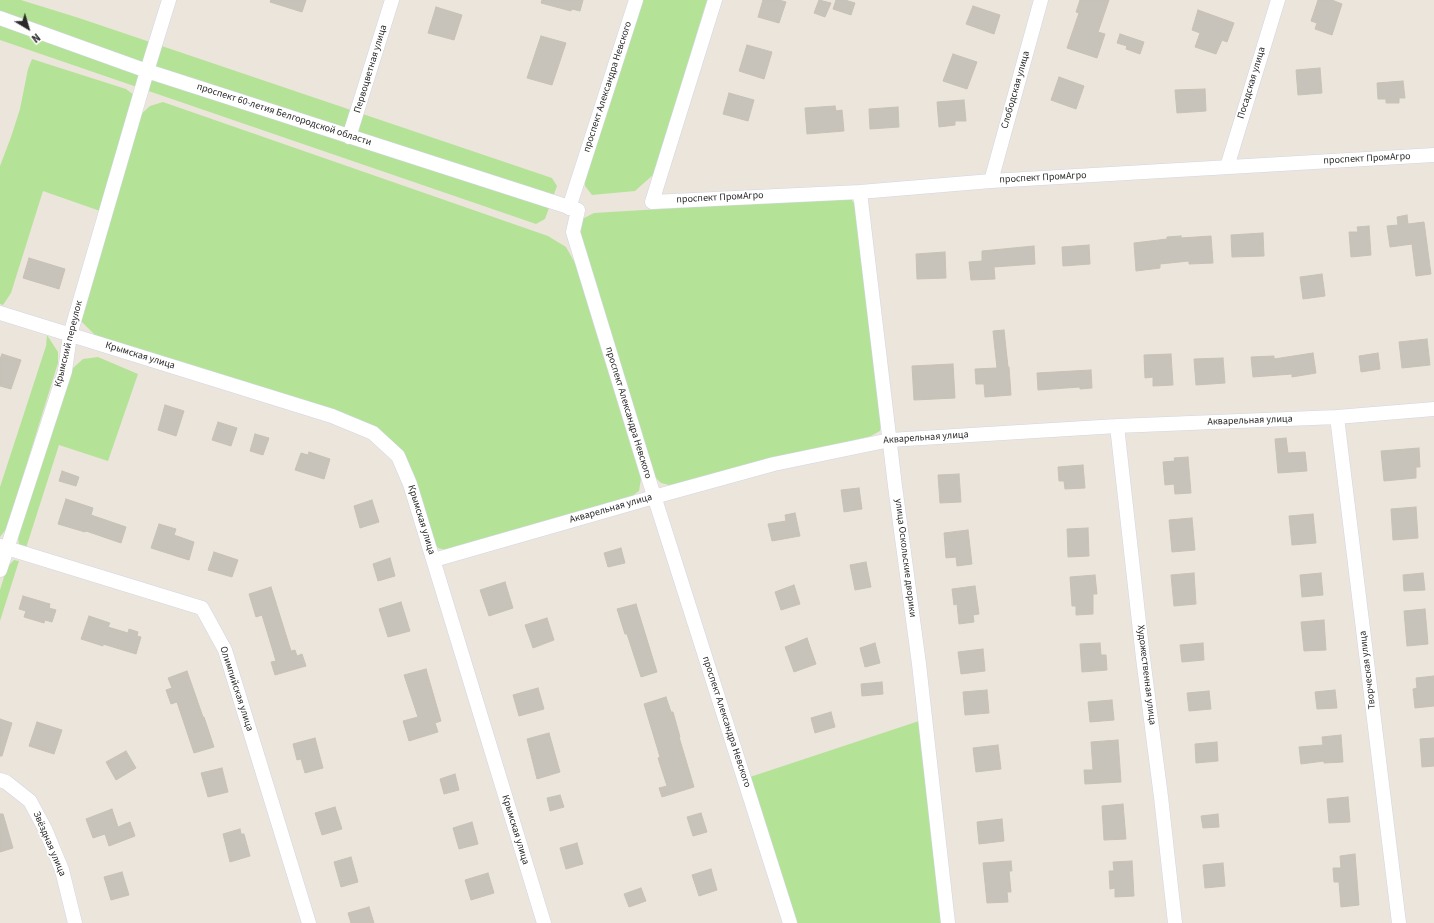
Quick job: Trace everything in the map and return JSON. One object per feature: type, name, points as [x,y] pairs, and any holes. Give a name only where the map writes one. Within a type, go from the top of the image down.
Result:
[{"type":"street","name":"Крымский переулок","points":[[0,570],[4,547],[65,371],[70,335],[169,0]]},
{"type":"street","name":"Первоцветная улица","points":[[349,137],[392,0]]},
{"type":"street","name":"проспект Александра Невского","points":[[636,0],[569,208],[578,210],[573,232],[654,496],[790,923]]},
{"type":"street","name":"проспект ПромАгро","points":[[715,0],[652,202],[860,192],[991,181],[1434,155]]},
{"type":"street","name":"Слободская улица","points":[[991,181],[1041,0]]},
{"type":"street","name":"Посадская улица","points":[[1227,167],[1278,0]]},
{"type":"street","name":"проспект 60-летия Белгородской области","points":[[0,18],[147,71],[569,208]]},
{"type":"street","name":"улица Оскольские дворики","points":[[860,192],[948,923]]},
{"type":"street","name":"Крымская улица","points":[[0,313],[332,416],[373,433],[398,456],[410,484],[434,560],[544,923]]},
{"type":"street","name":"Акварельная улица","points":[[434,560],[654,496],[774,464],[890,440],[1117,426],[1337,417],[1434,410]]},
{"type":"street","name":"Творческая улица","points":[[1337,417],[1399,923]]},
{"type":"street","name":"Художественная улица","points":[[1117,426],[1175,923]]},
{"type":"street","name":"Олимпийская улица","points":[[4,547],[202,608],[225,650],[309,923]]},
{"type":"street","name":"Звёздная улица","points":[[0,780],[6,782],[30,801],[45,829],[62,870],[75,923]]},
{"type":"green space","points":[[0,0],[21,0],[79,18],[552,178],[557,186],[545,219],[536,224],[0,40]]},
{"type":"green space","points":[[641,0],[707,0],[654,174],[635,191],[592,195],[585,186],[585,175]]},
{"type":"green space","points":[[32,59],[126,89],[134,95],[100,211],[43,191],[11,293],[3,305],[0,304],[0,166],[20,109],[28,69]]},
{"type":"green space","points":[[163,102],[548,236],[566,247],[575,263],[641,479],[639,491],[632,496],[449,551],[438,548],[431,538],[390,440],[96,336],[81,321],[139,116],[150,106]]},
{"type":"green space","points":[[841,198],[851,199],[856,206],[882,421],[880,431],[871,436],[680,484],[669,485],[661,483],[655,477],[579,234],[579,223],[584,218],[594,213]]},
{"type":"green space","points":[[47,335],[58,352],[58,363],[7,528],[0,537],[0,487],[46,346]]},
{"type":"green space","points":[[98,357],[138,374],[108,461],[59,445],[26,548],[19,546],[18,537],[73,368],[83,359]]},
{"type":"green space","points":[[14,560],[19,561],[0,621],[0,590],[7,567]]},
{"type":"green space","points":[[919,721],[943,923],[797,923],[750,777]]},
{"type":"building","points":[[271,0],[306,0],[302,12],[270,2]]},
{"type":"building","points":[[542,0],[583,0],[580,11],[572,9],[571,11],[541,3]]},
{"type":"building","points":[[763,0],[779,0],[786,2],[779,23],[758,17]]},
{"type":"building","points":[[819,0],[831,3],[825,17],[814,13]]},
{"type":"building","points":[[836,0],[845,0],[855,3],[851,15],[833,9]]},
{"type":"building","points":[[1080,0],[1109,0],[1098,32],[1105,34],[1097,58],[1067,48],[1079,13],[1076,12]]},
{"type":"building","points":[[1318,0],[1332,0],[1342,4],[1332,35],[1315,29],[1317,23],[1311,21]]},
{"type":"building","points":[[973,6],[1000,15],[994,34],[966,24]]},
{"type":"building","points":[[436,7],[462,15],[454,40],[428,33]]},
{"type":"building","points":[[1198,10],[1234,23],[1227,42],[1222,40],[1216,54],[1195,47],[1200,33],[1192,30]]},
{"type":"building","points":[[1120,34],[1144,42],[1140,54],[1126,49],[1127,46],[1117,43]]},
{"type":"building","points":[[541,36],[566,43],[552,85],[527,78]]},
{"type":"building","points":[[747,45],[772,52],[764,79],[739,71]]},
{"type":"building","points":[[953,54],[977,62],[967,89],[943,81]]},
{"type":"building","points":[[1320,68],[1322,93],[1298,95],[1296,70]]},
{"type":"building","points":[[1059,77],[1084,86],[1076,109],[1051,100]]},
{"type":"building","points":[[1403,81],[1405,98],[1399,98],[1399,103],[1386,103],[1386,99],[1378,99],[1377,83]]},
{"type":"building","points":[[1205,89],[1206,111],[1177,113],[1175,90]]},
{"type":"building","points":[[729,93],[754,100],[748,121],[723,114]]},
{"type":"building","points":[[964,100],[966,121],[955,121],[955,125],[939,127],[937,102]]},
{"type":"building","points":[[835,106],[836,111],[842,110],[844,131],[807,134],[805,108]]},
{"type":"building","points":[[898,107],[899,127],[870,129],[869,109]]},
{"type":"building","points":[[1407,215],[1408,224],[1424,222],[1431,274],[1416,276],[1412,244],[1390,247],[1387,226],[1398,225],[1397,217]]},
{"type":"building","points":[[1369,226],[1371,255],[1351,257],[1349,232],[1358,232],[1357,227]]},
{"type":"building","points":[[1263,233],[1264,256],[1232,257],[1231,235]]},
{"type":"building","points":[[1181,236],[1181,238],[1211,236],[1213,263],[1189,264],[1189,261],[1160,264],[1160,268],[1136,271],[1134,243]]},
{"type":"building","points":[[1089,245],[1090,264],[1063,266],[1062,247]]},
{"type":"building","points":[[1034,246],[1035,264],[994,267],[995,279],[971,280],[969,262],[982,261],[982,251]]},
{"type":"building","points":[[945,252],[946,278],[917,279],[916,254]]},
{"type":"building","points":[[29,258],[65,269],[59,289],[23,278]]},
{"type":"building","points":[[1322,274],[1325,296],[1303,299],[1300,277]]},
{"type":"building","points":[[1004,330],[1011,395],[985,397],[984,384],[976,384],[975,369],[997,368],[993,331]]},
{"type":"building","points":[[1427,339],[1430,365],[1402,368],[1399,342]]},
{"type":"building","points":[[1313,353],[1316,373],[1292,377],[1292,374],[1253,377],[1251,357],[1274,356],[1274,359]]},
{"type":"building","points":[[1378,353],[1380,369],[1361,372],[1359,356]]},
{"type":"building","points":[[2,354],[21,360],[11,389],[0,386],[0,359]]},
{"type":"building","points":[[1171,354],[1173,385],[1153,386],[1153,377],[1145,378],[1144,355]]},
{"type":"building","points":[[1223,358],[1225,383],[1196,385],[1194,359]]},
{"type":"building","points":[[953,364],[955,398],[914,400],[912,366]]},
{"type":"building","points":[[1091,370],[1092,388],[1080,389],[1080,387],[1038,390],[1037,373]]},
{"type":"building","points":[[165,405],[184,411],[176,436],[158,430]]},
{"type":"building","points":[[218,422],[237,428],[231,446],[212,440]]},
{"type":"building","points":[[255,434],[269,438],[263,455],[250,451]]},
{"type":"building","points":[[1286,438],[1288,453],[1305,452],[1307,471],[1278,473],[1275,439]]},
{"type":"building","points":[[1419,448],[1420,467],[1416,467],[1416,478],[1384,481],[1381,451]]},
{"type":"building","points":[[309,452],[330,459],[324,479],[295,470],[301,453],[308,455]]},
{"type":"building","points":[[1188,457],[1191,493],[1175,494],[1174,484],[1165,485],[1163,462],[1175,461],[1174,458]]},
{"type":"building","points":[[1083,465],[1085,488],[1065,489],[1064,481],[1059,481],[1058,467]]},
{"type":"building","points":[[62,471],[79,477],[76,486],[59,481]]},
{"type":"building","points":[[959,474],[961,502],[940,503],[938,475]]},
{"type":"building","points":[[859,488],[862,509],[844,512],[841,490]]},
{"type":"building","points":[[66,499],[93,508],[91,515],[126,527],[121,543],[86,531],[85,532],[58,524]]},
{"type":"building","points":[[372,500],[379,522],[360,528],[354,506]]},
{"type":"building","points":[[1416,507],[1418,538],[1393,540],[1391,509]]},
{"type":"building","points":[[795,513],[800,536],[772,541],[768,524],[786,521],[785,515]]},
{"type":"building","points":[[1313,514],[1316,543],[1292,545],[1289,516]]},
{"type":"building","points":[[1192,518],[1195,550],[1172,552],[1169,520]]},
{"type":"building","points":[[159,524],[176,529],[174,535],[194,542],[189,560],[151,548]]},
{"type":"building","points":[[1088,528],[1089,556],[1068,557],[1067,529]]},
{"type":"building","points":[[968,530],[972,564],[957,566],[956,557],[946,558],[944,533]]},
{"type":"building","points":[[621,548],[625,563],[608,567],[604,553]]},
{"type":"building","points":[[214,552],[238,560],[232,577],[208,570]]},
{"type":"building","points":[[390,558],[395,576],[378,581],[373,564]]},
{"type":"building","points":[[866,562],[871,587],[855,590],[850,565]]},
{"type":"building","points":[[1194,573],[1196,604],[1174,606],[1171,575]]},
{"type":"building","points":[[1321,573],[1323,595],[1302,597],[1300,575]]},
{"type":"building","points":[[1423,573],[1425,590],[1404,591],[1403,575]]},
{"type":"building","points":[[1095,575],[1097,594],[1093,594],[1093,614],[1076,615],[1076,606],[1072,606],[1070,577]]},
{"type":"building","points":[[505,582],[513,608],[489,616],[480,590]]},
{"type":"building","points":[[794,585],[800,604],[781,610],[775,592]]},
{"type":"building","points":[[975,586],[979,614],[973,615],[974,622],[959,624],[957,604],[954,605],[952,589]]},
{"type":"building","points":[[271,587],[291,651],[295,650],[297,656],[302,654],[306,666],[275,675],[271,662],[276,661],[262,615],[256,617],[249,594]]},
{"type":"building","points":[[23,596],[50,604],[49,608],[56,610],[52,622],[45,620],[44,623],[24,617],[26,611],[19,609]]},
{"type":"building","points":[[401,602],[410,631],[388,637],[379,609]]},
{"type":"building","points":[[636,604],[657,672],[641,677],[617,609]]},
{"type":"building","points":[[1425,609],[1428,644],[1407,646],[1404,611]]},
{"type":"building","points":[[89,616],[110,623],[108,627],[128,633],[129,629],[138,632],[137,636],[141,637],[136,654],[81,639]]},
{"type":"building","points":[[547,618],[554,640],[533,648],[525,625]]},
{"type":"building","points":[[1324,620],[1326,650],[1304,651],[1301,622]]},
{"type":"building","points":[[807,638],[816,664],[794,672],[785,647]]},
{"type":"building","points":[[875,643],[880,663],[865,667],[860,648]]},
{"type":"building","points":[[1100,643],[1101,655],[1106,655],[1107,670],[1082,672],[1080,644]]},
{"type":"building","points":[[1203,643],[1204,660],[1182,662],[1180,645]]},
{"type":"building","points":[[983,649],[985,671],[961,674],[958,652]]},
{"type":"building","points":[[426,669],[441,721],[435,723],[438,732],[409,741],[403,721],[418,717],[404,675]]},
{"type":"building","points":[[187,671],[214,747],[194,753],[177,702],[171,704],[166,690],[172,688],[168,678]]},
{"type":"building","points":[[1434,676],[1434,706],[1415,708],[1413,689],[1417,688],[1416,678]]},
{"type":"building","points":[[882,682],[883,694],[862,696],[861,684]]},
{"type":"building","points":[[538,688],[544,709],[519,716],[513,695]]},
{"type":"building","points":[[987,690],[989,713],[965,715],[963,692]]},
{"type":"building","points":[[1335,690],[1337,708],[1317,709],[1315,692]]},
{"type":"building","points":[[1209,691],[1211,709],[1189,711],[1187,693]]},
{"type":"building","points":[[666,697],[671,712],[673,712],[694,787],[662,797],[659,788],[667,786],[644,704]]},
{"type":"building","points":[[1112,700],[1114,720],[1090,722],[1088,702]]},
{"type":"building","points":[[831,712],[835,727],[815,733],[811,718]]},
{"type":"building","points":[[0,719],[12,723],[2,756],[0,756]]},
{"type":"building","points":[[37,722],[62,730],[54,754],[29,746]]},
{"type":"building","points":[[549,733],[560,772],[537,779],[527,739]]},
{"type":"building","points":[[1341,735],[1343,762],[1324,763],[1324,761],[1301,764],[1299,747],[1323,745],[1322,737]]},
{"type":"building","points":[[315,738],[323,768],[305,773],[301,759],[297,760],[293,744]]},
{"type":"building","points":[[1434,738],[1434,766],[1422,767],[1420,739]]},
{"type":"building","points":[[1118,740],[1121,782],[1085,784],[1084,770],[1093,770],[1091,742]]},
{"type":"building","points":[[1217,742],[1218,761],[1196,763],[1195,744]]},
{"type":"building","points":[[998,745],[1001,769],[976,772],[973,748]]},
{"type":"building","points":[[126,751],[136,768],[116,780],[106,762]]},
{"type":"building","points":[[222,768],[228,792],[208,797],[201,773]]},
{"type":"building","points":[[455,774],[459,790],[444,794],[440,779]]},
{"type":"building","points":[[560,795],[564,807],[550,811],[547,798]]},
{"type":"building","points":[[1348,797],[1350,822],[1329,823],[1327,799]]},
{"type":"building","points":[[1123,804],[1126,839],[1104,840],[1102,806]]},
{"type":"building","points":[[335,807],[342,829],[322,835],[315,813]]},
{"type":"building","points":[[112,809],[118,827],[130,822],[135,836],[109,846],[105,834],[93,838],[86,819]]},
{"type":"building","points":[[701,813],[707,832],[693,836],[687,817]]},
{"type":"building","points":[[0,814],[3,814],[13,848],[0,852]]},
{"type":"building","points":[[1218,814],[1219,827],[1203,828],[1201,816]]},
{"type":"building","points":[[1002,819],[1004,841],[979,844],[977,822]]},
{"type":"building","points":[[472,822],[478,844],[459,849],[453,828]]},
{"type":"building","points":[[240,829],[241,834],[244,834],[250,856],[230,862],[223,834]]},
{"type":"building","points":[[577,843],[583,864],[566,869],[560,848]]},
{"type":"building","points":[[1355,854],[1359,905],[1341,907],[1339,882],[1334,882],[1333,868],[1341,868],[1340,856]]},
{"type":"building","points":[[351,857],[358,882],[341,887],[334,862]]},
{"type":"building","points":[[1011,861],[1012,871],[1009,871],[1011,892],[1007,892],[1008,902],[987,903],[983,863]]},
{"type":"building","points":[[1132,861],[1134,896],[1115,897],[1115,888],[1110,889],[1109,871],[1114,871],[1113,862]]},
{"type":"building","points":[[1223,863],[1225,886],[1205,888],[1203,865]]},
{"type":"building","points":[[711,869],[717,890],[699,896],[692,875]]},
{"type":"building","points":[[122,872],[129,895],[111,900],[104,877]]},
{"type":"building","points":[[488,873],[494,893],[471,900],[465,880]]},
{"type":"building","points":[[641,888],[646,901],[629,907],[624,894]]},
{"type":"building","points":[[369,907],[374,923],[351,923],[348,913]]}]
